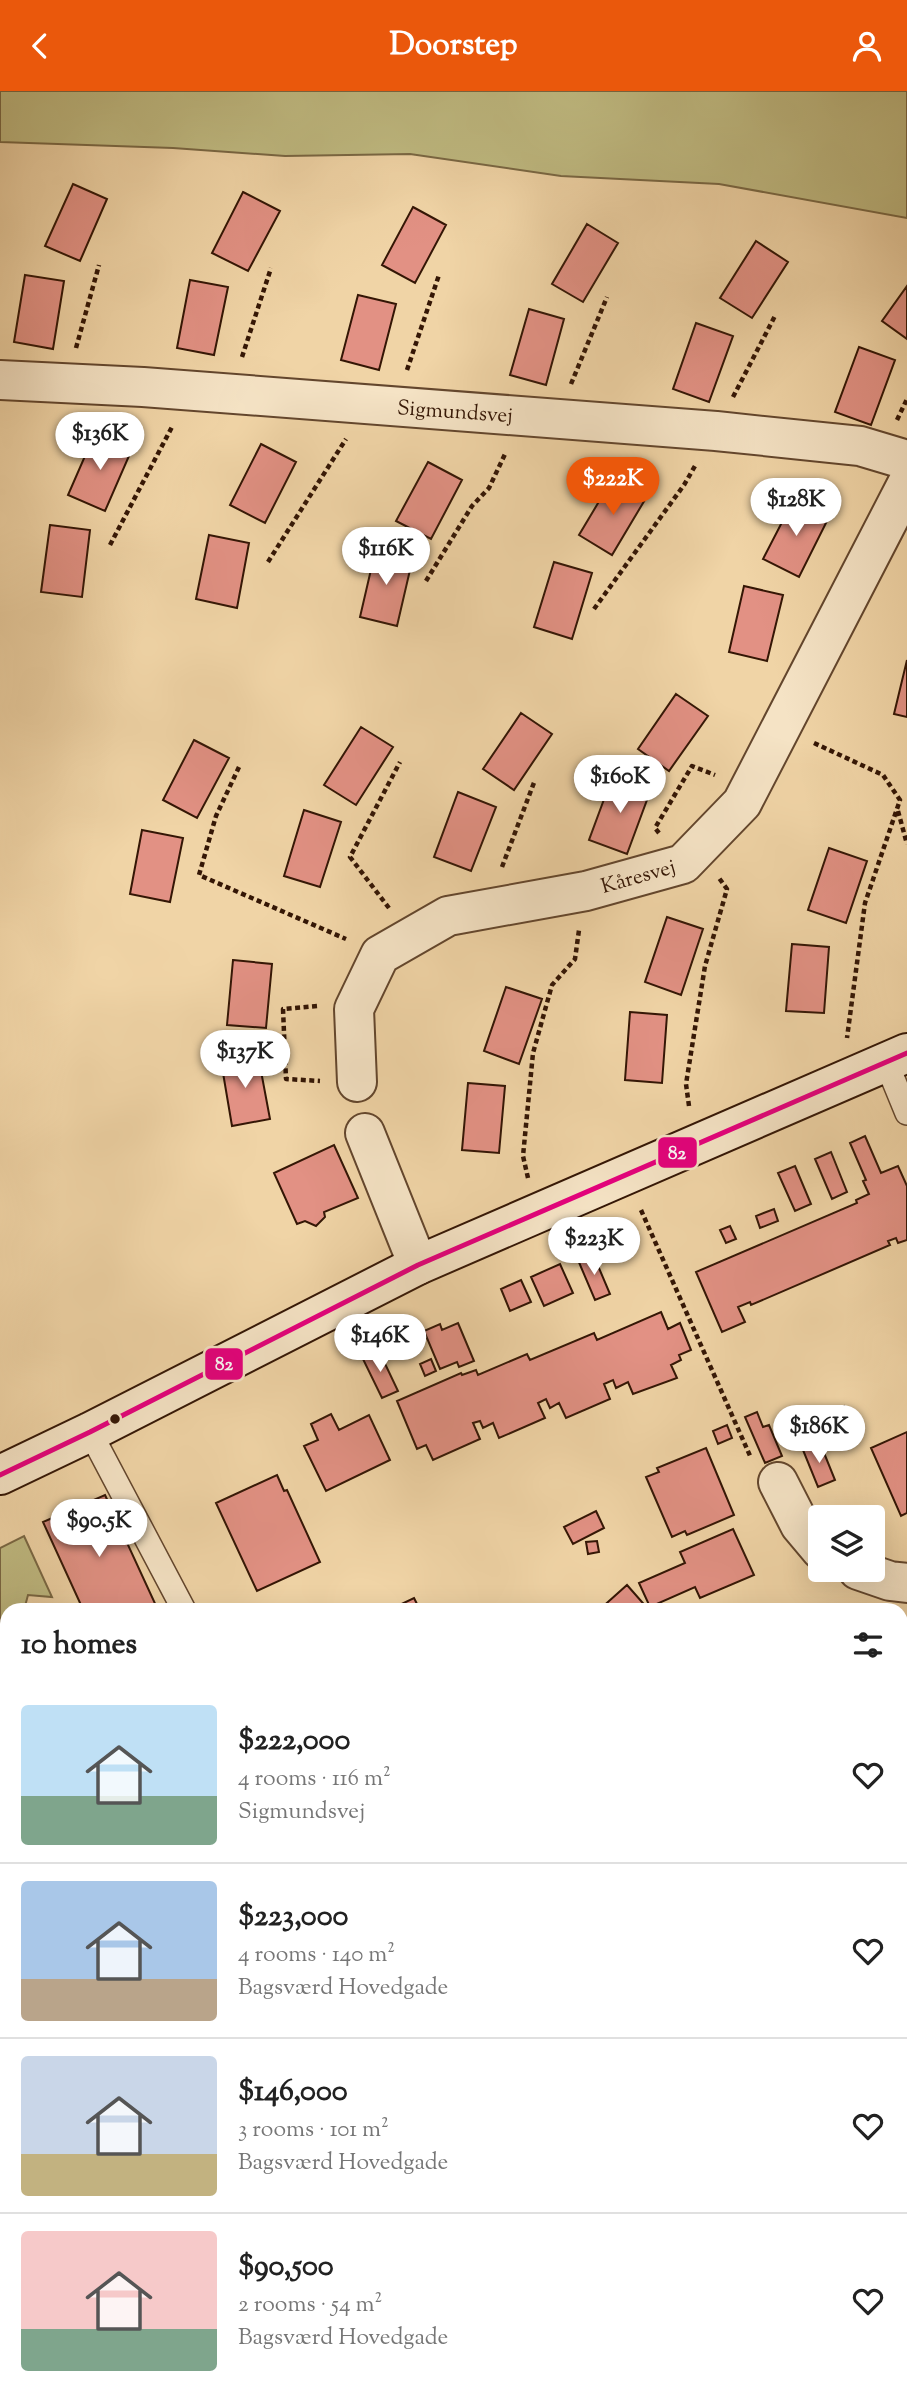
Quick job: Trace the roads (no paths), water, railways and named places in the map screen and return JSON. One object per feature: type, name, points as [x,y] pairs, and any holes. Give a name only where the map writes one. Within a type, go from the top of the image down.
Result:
[{"type":"street","name":"Sigmundsvej","points":[[0,380],[184,390],[716,431],[860,446],[907,460]]},
{"type":"street","name":"Kåresvej","points":[[358,1082],[354,1009],[395,946],[448,916],[586,891],[683,864],[742,803],[907,484]]},
{"type":"street","points":[[0,1475],[418,1265],[882,1064]]},
{"type":"street","points":[[365,1133],[418,1265]]},
{"type":"street","points":[[778,1482],[800,1525],[808,1535]]},
{"type":"street","points":[[885,1579],[907,1583]]},
{"type":"lane","points":[[882,1064],[907,1113]]},
{"type":"lane","points":[[90,1432],[180,1603]]}]
